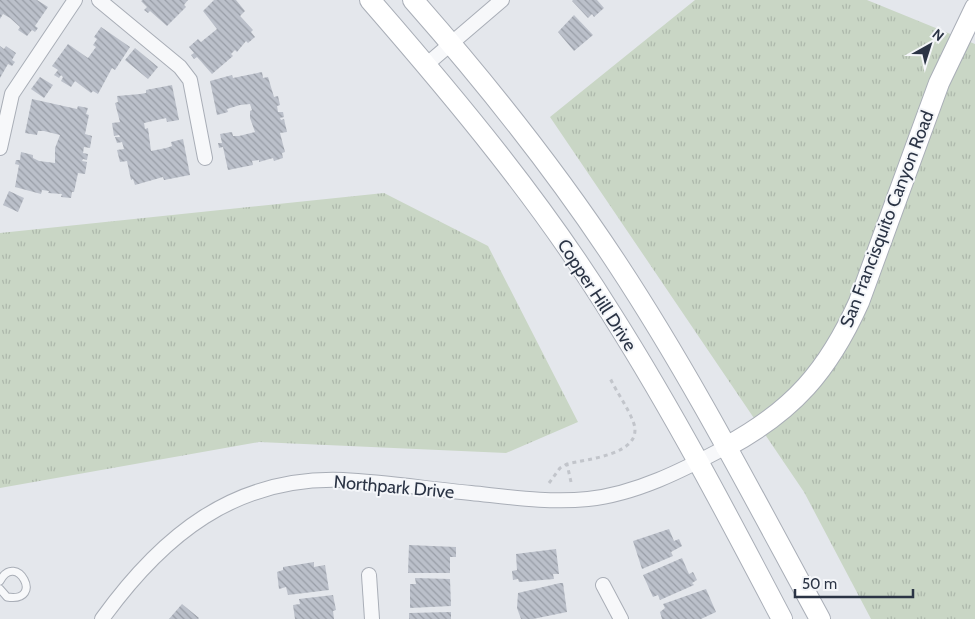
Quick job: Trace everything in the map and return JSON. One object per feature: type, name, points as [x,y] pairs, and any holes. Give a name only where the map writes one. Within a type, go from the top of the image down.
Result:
[{"type":"main road","name":"Copper Hill Drive","points":[[370,0],[508,164],[574,256],[612,315],[699,461],[782,619]]},
{"type":"main road","name":"Copper Hill Drive","points":[[413,0],[451,43],[541,157],[618,265],[661,334],[726,447],[820,619]]},
{"type":"main road","name":"San Francisquito Canyon Road","points":[[726,447],[746,436],[782,410],[807,387],[830,358],[859,302],[939,83],[975,8]]},
{"type":"street","points":[[0,148],[12,94],[75,0]]},
{"type":"street","points":[[99,0],[180,66],[190,80],[205,158]]},
{"type":"street","points":[[426,65],[502,0]]},
{"type":"street","name":"Northpark Drive","points":[[102,619],[145,565],[165,545],[208,512],[243,496],[284,484],[342,480],[541,500],[589,499],[641,486],[726,447]]},
{"type":"street","points":[[369,575],[372,619]]},
{"type":"street","points":[[603,584],[622,619]]},
{"type":"lane","points":[[0,581],[3,575],[10,571],[19,573],[25,579],[26,587],[23,595],[15,599],[6,597],[0,589]]},
{"type":"path","points":[[548,483],[560,468],[567,464],[617,452],[628,445],[634,435],[634,425],[610,378]]},
{"type":"path","points":[[567,464],[570,482]]},
{"type":"green space","points":[[695,0],[867,0],[975,44],[975,619],[871,619],[804,492],[550,117]]},
{"type":"green space","points":[[384,193],[488,246],[578,422],[506,453],[259,442],[0,488],[0,233]]},
{"type":"building","points":[[0,0],[37,0],[48,7],[35,26],[38,28],[35,32],[32,30],[27,36],[18,30],[20,27],[10,18],[3,14],[0,19]]},
{"type":"building","points":[[188,0],[184,5],[186,7],[167,26],[150,11],[148,13],[144,10],[147,7],[141,1]]},
{"type":"building","points":[[214,0],[236,0],[245,11],[240,16],[253,30],[251,32],[255,37],[248,43],[246,41],[237,52],[235,50],[231,54],[233,56],[212,74],[197,57],[194,59],[191,55],[194,53],[189,47],[198,39],[201,42],[217,29],[203,11]]},
{"type":"building","points":[[573,0],[597,0],[604,8],[594,17],[592,14],[588,18]]},
{"type":"building","points":[[574,15],[593,35],[574,51],[558,32]]},
{"type":"building","points":[[101,27],[130,47],[115,70],[112,68],[98,94],[93,91],[91,93],[75,81],[71,87],[61,81],[63,77],[61,75],[59,78],[54,75],[58,70],[52,66],[68,44],[88,58],[96,47],[93,45],[97,39],[94,37]]},
{"type":"building","points":[[0,46],[4,49],[6,46],[16,53],[12,60],[15,62],[12,66],[8,64],[0,78]]},
{"type":"building","points":[[135,48],[158,67],[148,79],[125,60]]},
{"type":"building","points":[[262,72],[263,78],[268,77],[274,97],[278,96],[280,105],[277,106],[278,112],[283,112],[284,117],[280,118],[281,120],[284,119],[287,132],[280,133],[285,152],[282,153],[283,158],[274,161],[273,158],[259,162],[259,160],[252,161],[253,165],[228,170],[223,147],[219,148],[218,143],[222,143],[220,134],[232,132],[233,136],[239,136],[255,132],[250,118],[250,111],[252,110],[250,104],[240,105],[227,109],[228,112],[217,115],[210,81],[232,75],[233,78]]},
{"type":"building","points":[[40,77],[53,85],[44,98],[31,89]]},
{"type":"building","points":[[172,85],[179,120],[167,122],[166,118],[144,123],[145,129],[148,128],[151,151],[172,146],[171,142],[183,139],[190,175],[164,180],[163,177],[135,185],[133,179],[131,180],[127,161],[120,162],[117,150],[124,149],[122,142],[117,143],[115,137],[120,137],[119,135],[114,136],[112,123],[120,122],[115,103],[118,102],[117,96],[146,93],[146,90]]},
{"type":"building","points":[[32,99],[77,109],[78,106],[88,108],[86,114],[89,115],[85,134],[92,136],[90,148],[84,147],[83,153],[88,154],[87,160],[83,159],[82,161],[87,162],[85,174],[78,173],[71,198],[61,197],[62,194],[48,193],[49,191],[42,190],[41,194],[15,187],[19,165],[15,164],[16,160],[20,160],[21,152],[33,155],[33,158],[39,161],[55,163],[55,148],[60,135],[44,131],[38,131],[37,135],[25,133]]},
{"type":"building","points":[[9,191],[24,198],[18,212],[3,205]]},
{"type":"building","points":[[669,529],[674,541],[679,539],[682,546],[671,552],[673,556],[642,569],[633,541]]},
{"type":"building","points":[[409,545],[456,547],[456,557],[450,557],[450,573],[408,573]]},
{"type":"building","points":[[556,549],[559,574],[553,574],[554,579],[519,582],[518,579],[513,580],[512,571],[517,570],[516,554]]},
{"type":"building","points":[[682,558],[689,574],[693,572],[697,580],[692,583],[694,585],[660,600],[658,595],[653,597],[643,575]]},
{"type":"building","points":[[314,562],[314,567],[325,565],[329,590],[288,595],[286,587],[279,589],[277,572],[283,570],[283,567]]},
{"type":"building","points":[[415,578],[450,579],[451,606],[410,608],[410,584],[416,584]]},
{"type":"building","points":[[563,583],[567,612],[533,619],[521,619],[517,608],[518,593]]},
{"type":"building","points":[[706,589],[716,612],[701,619],[662,619],[660,612],[665,608],[663,604]]},
{"type":"building","points":[[333,595],[336,610],[333,611],[334,619],[295,619],[293,605],[300,604],[299,599]]},
{"type":"building","points":[[182,604],[199,618],[169,619]]},
{"type":"building","points":[[451,612],[451,619],[409,619],[409,613]]}]
